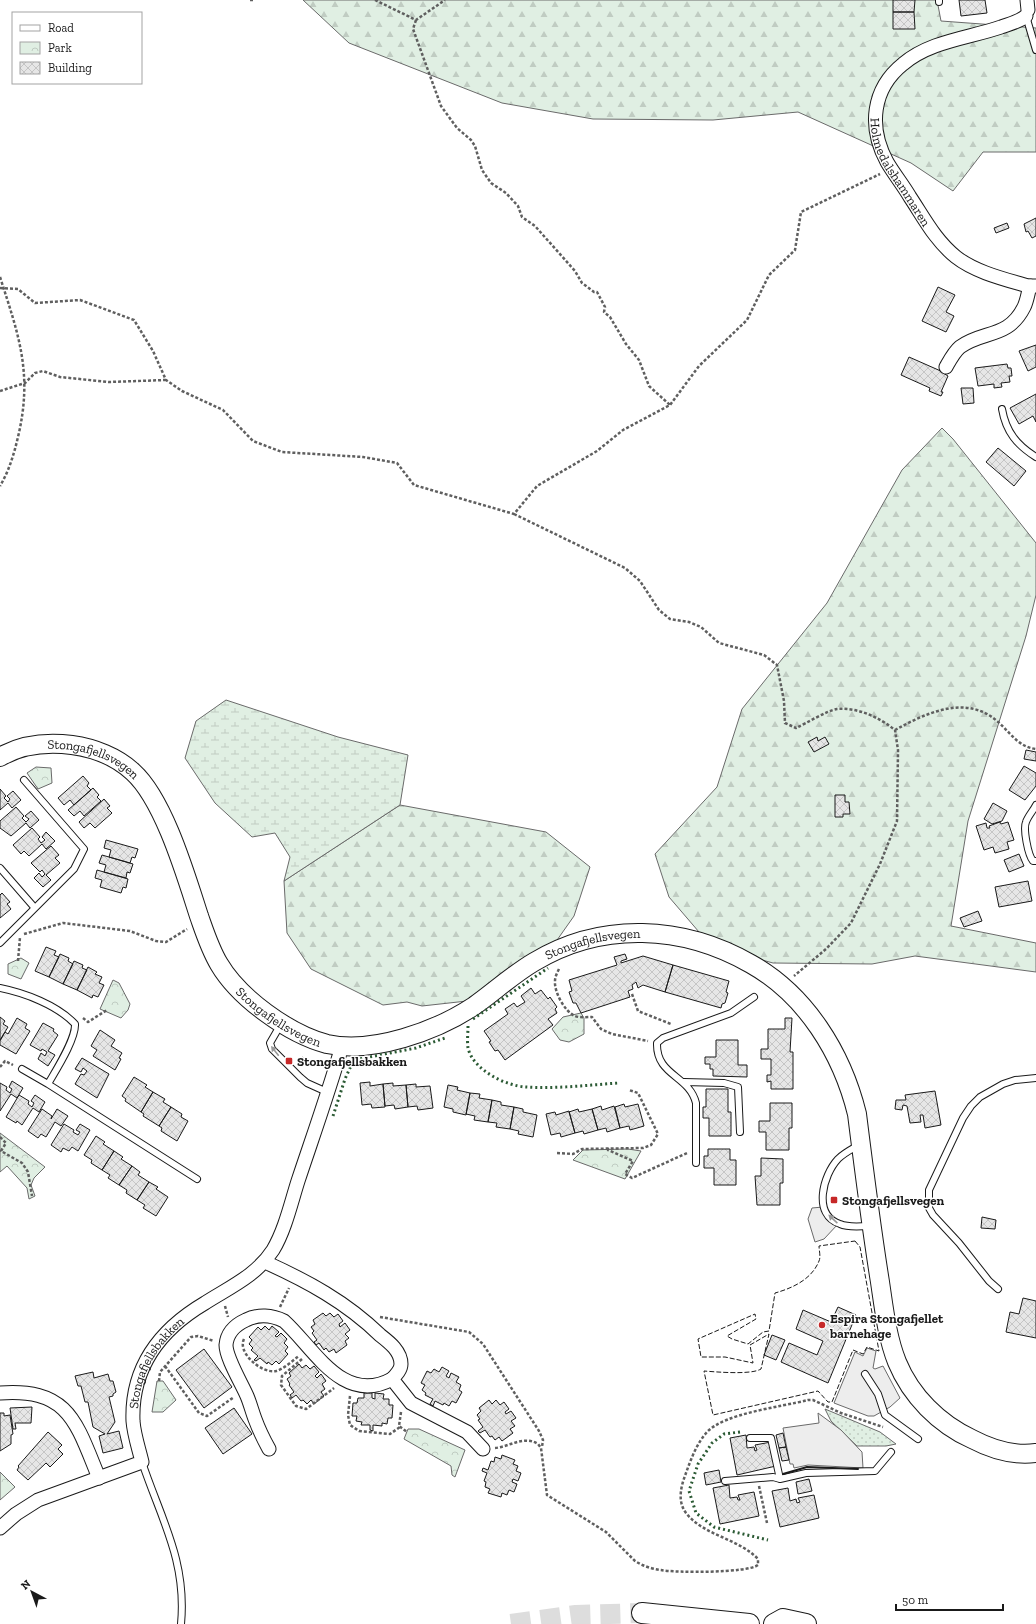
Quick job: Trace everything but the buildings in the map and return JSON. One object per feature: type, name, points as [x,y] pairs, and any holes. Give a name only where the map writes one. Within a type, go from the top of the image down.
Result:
[{"type":"main road","points":[[642,1613],[749,1624]]},
{"type":"main road","points":[[774,1624],[783,1619],[806,1624]]},
{"type":"street","name":"Holmedalshammaren","points":[[946,367],[959,348],[968,342],[999,332],[1014,322],[1025,305],[1033,286],[999,277],[969,265],[957,258],[935,236],[892,169],[879,145],[876,114],[878,95],[894,71],[912,57],[932,48],[986,32],[1027,9]]},
{"type":"street","name":"Stongafjellsvegen","points":[[0,757],[23,747],[44,744],[66,744],[85,747],[106,754],[122,762],[134,772],[152,796],[170,834],[211,949],[219,964],[243,993],[282,1023],[313,1039],[342,1046],[392,1041],[436,1027],[475,1005],[522,970],[551,953],[590,939],[626,932],[648,932],[670,935],[708,945],[748,962],[766,972],[784,987],[812,1018],[836,1058],[852,1096],[861,1144],[870,1226],[891,1347],[897,1364],[912,1389],[922,1402],[942,1422],[969,1438],[998,1450],[1036,1453]]},
{"type":"street","name":"Stongafjellsbakken","points":[[142,1462],[134,1427],[134,1404],[141,1371],[150,1354],[171,1326],[185,1315],[238,1284],[265,1262],[274,1248],[281,1231],[342,1046]]},
{"type":"street","points":[[265,1262],[332,1296],[362,1318],[397,1351],[400,1357],[400,1369],[392,1379],[384,1384],[374,1385],[348,1382],[330,1370],[310,1350],[291,1327],[276,1316],[250,1318],[232,1329],[228,1335],[226,1346],[255,1420],[269,1450]]},
{"type":"street","points":[[392,1379],[405,1396],[418,1408],[467,1432],[483,1449]]},
{"type":"street","points":[[0,1393],[22,1391],[43,1395],[54,1401],[65,1411],[75,1424],[99,1478]]},
{"type":"street","points":[[0,1528],[16,1514],[38,1500],[142,1462]]},
{"type":"lane","points":[[1027,9],[1036,50]]},
{"type":"lane","points":[[1002,409],[1007,428],[1016,442],[1036,457]]},
{"type":"lane","points":[[0,943],[34,907],[74,870],[84,849],[24,780]]},
{"type":"lane","points":[[1036,805],[1026,822],[1025,828],[1030,857],[1033,861],[1036,861]]},
{"type":"lane","points":[[0,868],[34,907]]},
{"type":"lane","points":[[0,988],[33,999],[64,1014],[75,1024],[72,1039],[48,1084]]},
{"type":"lane","points":[[696,1163],[696,1103],[694,1096],[684,1082],[664,1068],[658,1057],[657,1043],[662,1038],[731,1013],[754,997]]},
{"type":"lane","points":[[282,1023],[270,1043],[272,1048],[300,1078],[327,1092]]},
{"type":"lane","points":[[22,1069],[197,1179]]},
{"type":"lane","points":[[998,1288],[989,1281],[959,1243],[933,1215],[929,1208],[929,1190],[963,1118],[980,1096],[1003,1084],[1015,1080],[1036,1078]]},
{"type":"lane","points":[[684,1082],[724,1083],[738,1087],[740,1132]]},
{"type":"lane","points":[[861,1144],[838,1159],[827,1177],[822,1194],[823,1207],[829,1216],[838,1224],[870,1226]]},
{"type":"lane","points":[[865,1374],[878,1394],[885,1415],[918,1439]]},
{"type":"lane","points":[[750,1438],[771,1438],[780,1479]]},
{"type":"lane","points":[[725,1481],[757,1477],[773,1477],[780,1479],[806,1473],[876,1471],[891,1452]]},
{"type":"lane","name":"Stongafjellsbakken","points":[[142,1462],[176,1553],[182,1592],[182,1624]]},
{"type":"path","points":[[375,0],[416,20]]},
{"type":"path","points":[[445,0],[416,20],[414,29],[441,106],[457,128],[471,140],[475,146],[482,170],[491,183],[506,193],[518,206],[522,217],[535,226],[575,271],[582,283],[594,292],[597,292],[605,307],[604,312],[610,317],[626,344],[639,360],[649,386],[670,405]]},
{"type":"path","points":[[514,514],[537,486],[597,451],[623,430],[670,405],[699,366],[747,320],[769,275],[795,250],[802,212],[892,169]]},
{"type":"path","points":[[0,277],[2,288],[16,327],[26,383],[24,408],[15,451],[0,486]]},
{"type":"path","points":[[2,288],[18,289],[35,303],[80,300],[134,320],[153,351],[166,380],[182,391],[223,410],[253,441],[282,452],[363,457],[397,463],[414,486],[514,514],[625,568],[640,581],[659,610],[670,619],[689,622],[701,628],[719,643],[764,655],[777,665],[784,701],[785,723],[796,728],[836,709],[859,712],[882,720],[895,730],[898,750],[897,820],[880,864],[851,923],[826,949],[802,969],[784,987]]},
{"type":"path","points":[[0,391],[26,383],[35,374],[43,371],[60,377],[109,382],[166,380]]},
{"type":"path","points":[[895,730],[924,714],[954,707],[974,709],[996,720],[1020,744],[1027,748],[1036,749]]},
{"type":"path","points":[[20,935],[63,923],[130,931],[156,941],[166,942],[183,930],[194,926]]},
{"type":"path","points":[[13,929],[20,935]]},
{"type":"path","points":[[18,961],[20,935]]},
{"type":"path","points":[[559,969],[555,980],[555,988],[567,1010],[576,1017],[592,1017],[601,1029],[612,1034],[657,1043]]},
{"type":"path","points":[[632,994],[638,1011],[684,1030]]},
{"type":"path","points":[[79,1015],[88,1022],[107,1010]]},
{"type":"path","points":[[0,1067],[5,1061],[22,1069]]},
{"type":"path","points":[[557,1153],[573,1154],[582,1149],[643,1148],[651,1145],[658,1134],[638,1093],[629,1090]]},
{"type":"path","points":[[0,1137],[6,1143],[1,1151],[22,1163],[28,1172],[32,1196]]},
{"type":"path","points":[[608,1148],[608,1150],[633,1161],[625,1174],[632,1178],[696,1149]]},
{"type":"path","points":[[276,1316],[291,1283]]},
{"type":"path","points":[[362,1318],[384,1316],[469,1332],[475,1336],[483,1344],[539,1431],[542,1440],[541,1448],[547,1494],[606,1532],[635,1561],[640,1564],[670,1572],[750,1570],[758,1565],[758,1559],[696,1523],[682,1507],[680,1491],[682,1484],[695,1452],[708,1431],[723,1421],[742,1415],[808,1400],[813,1400],[841,1413],[884,1427],[893,1422]]},
{"type":"path","points":[[250,1318],[252,1330],[244,1338],[242,1348],[245,1353],[263,1370],[275,1372],[310,1350]]},
{"type":"path","points":[[159,1381],[160,1372],[192,1338],[198,1336],[226,1346]]},
{"type":"path","points":[[310,1350],[282,1376],[280,1385],[296,1406],[306,1410],[348,1382]]},
{"type":"path","points":[[165,1366],[199,1413],[207,1416],[244,1390]]},
{"type":"path","points":[[348,1382],[348,1415],[350,1425],[359,1431],[390,1434],[400,1427],[405,1396]]},
{"type":"path","points":[[400,1427],[407,1432]]},
{"type":"path","points":[[483,1449],[503,1448],[521,1441],[536,1442],[541,1448]]},
{"type":"path","points":[[757,1477],[767,1523]]},
{"type":"green space","points":[[303,0],[937,0],[941,21],[1036,28],[1036,152],[983,152],[953,191],[911,163],[798,112],[713,120],[593,119],[502,103],[349,43]]},
{"type":"green space","points":[[942,428],[953,439],[1036,543],[1036,595],[1026,636],[968,821],[951,926],[1036,943],[1036,972],[915,956],[872,964],[773,963],[711,946],[669,897],[655,854],[717,787],[742,709],[827,603],[902,470]]},
{"type":"green space","points":[[226,700],[338,737],[408,755],[400,805],[284,881],[290,857],[275,833],[252,837],[215,803],[185,758],[196,721]]},
{"type":"green space","points":[[36,767],[51,768],[52,783],[38,789],[27,773]]},
{"type":"green space","points":[[400,805],[546,832],[590,867],[574,916],[543,960],[467,1001],[422,1006],[407,1002],[383,1005],[311,969],[287,933],[284,881]]},
{"type":"green space","points":[[21,958],[29,963],[21,979],[8,974],[8,964]]},
{"type":"green space","points":[[113,980],[119,983],[130,1004],[128,1010],[121,1018],[100,1009]]},
{"type":"green space","points":[[581,1013],[584,1018],[584,1034],[569,1042],[560,1040],[552,1029],[563,1017]]},
{"type":"green space","points":[[0,1133],[45,1167],[34,1178],[31,1185],[35,1196],[29,1199],[27,1188],[7,1166],[0,1172]]},
{"type":"green space","points":[[628,1149],[641,1151],[625,1179],[573,1160],[583,1150]]},
{"type":"green space","points":[[157,1381],[163,1381],[176,1400],[163,1412],[152,1412]]},
{"type":"green space","points":[[825,1409],[880,1432],[896,1444],[886,1446],[857,1446],[831,1421]]},
{"type":"green space","points":[[408,1429],[419,1429],[465,1450],[455,1477],[452,1475],[451,1466],[404,1439]]},
{"type":"green space","points":[[0,1472],[15,1487],[0,1500]]},
{"type":"shaded area","points":[[823,1207],[838,1224],[824,1239],[815,1242],[808,1219],[812,1208]]},
{"type":"shaded area","points":[[867,1348],[876,1351],[873,1368],[875,1369],[883,1366],[900,1398],[890,1407],[874,1416],[868,1416],[834,1403],[855,1352],[863,1356]]},
{"type":"shaded area","points":[[818,1413],[841,1430],[862,1452],[863,1468],[808,1465],[794,1468],[793,1464],[790,1464],[783,1428],[819,1423]]},
{"type":"tunnel","points":[[511,1624],[576,1615],[642,1613]]},
{"type":"hedge","points":[[473,1019],[548,968]]},
{"type":"hedge","points":[[468,1026],[468,1048],[471,1056],[483,1070],[509,1084],[526,1087],[549,1088],[619,1083]]},
{"type":"hedge","points":[[333,1116],[350,1068],[359,1059],[416,1048],[445,1038]]},
{"type":"hedge","points":[[740,1432],[724,1434],[712,1443],[698,1464],[689,1491],[696,1513],[714,1527],[768,1540]]},
{"type":"fence","points":[[855,1241],[860,1247],[879,1351],[867,1347],[863,1354],[853,1350],[832,1402],[828,1402],[818,1391],[713,1415],[704,1371],[742,1373],[761,1369],[769,1334],[750,1345],[753,1363],[725,1357],[701,1357],[698,1339],[755,1314],[756,1319],[727,1336],[748,1344],[763,1332],[769,1331],[775,1293],[801,1282],[812,1273],[820,1259],[819,1246],[855,1241]]},
{"type":"wall","points":[[783,1474],[807,1467],[858,1469]]},
{"type":"place","name":"Stongafjellsbakken","points":[[289,1061]]},
{"type":"place","name":"Stongafjellsvegen","points":[[834,1200]]},
{"type":"place","name":"Espira Stongafjellet barnehage","points":[[822,1325]]}]
